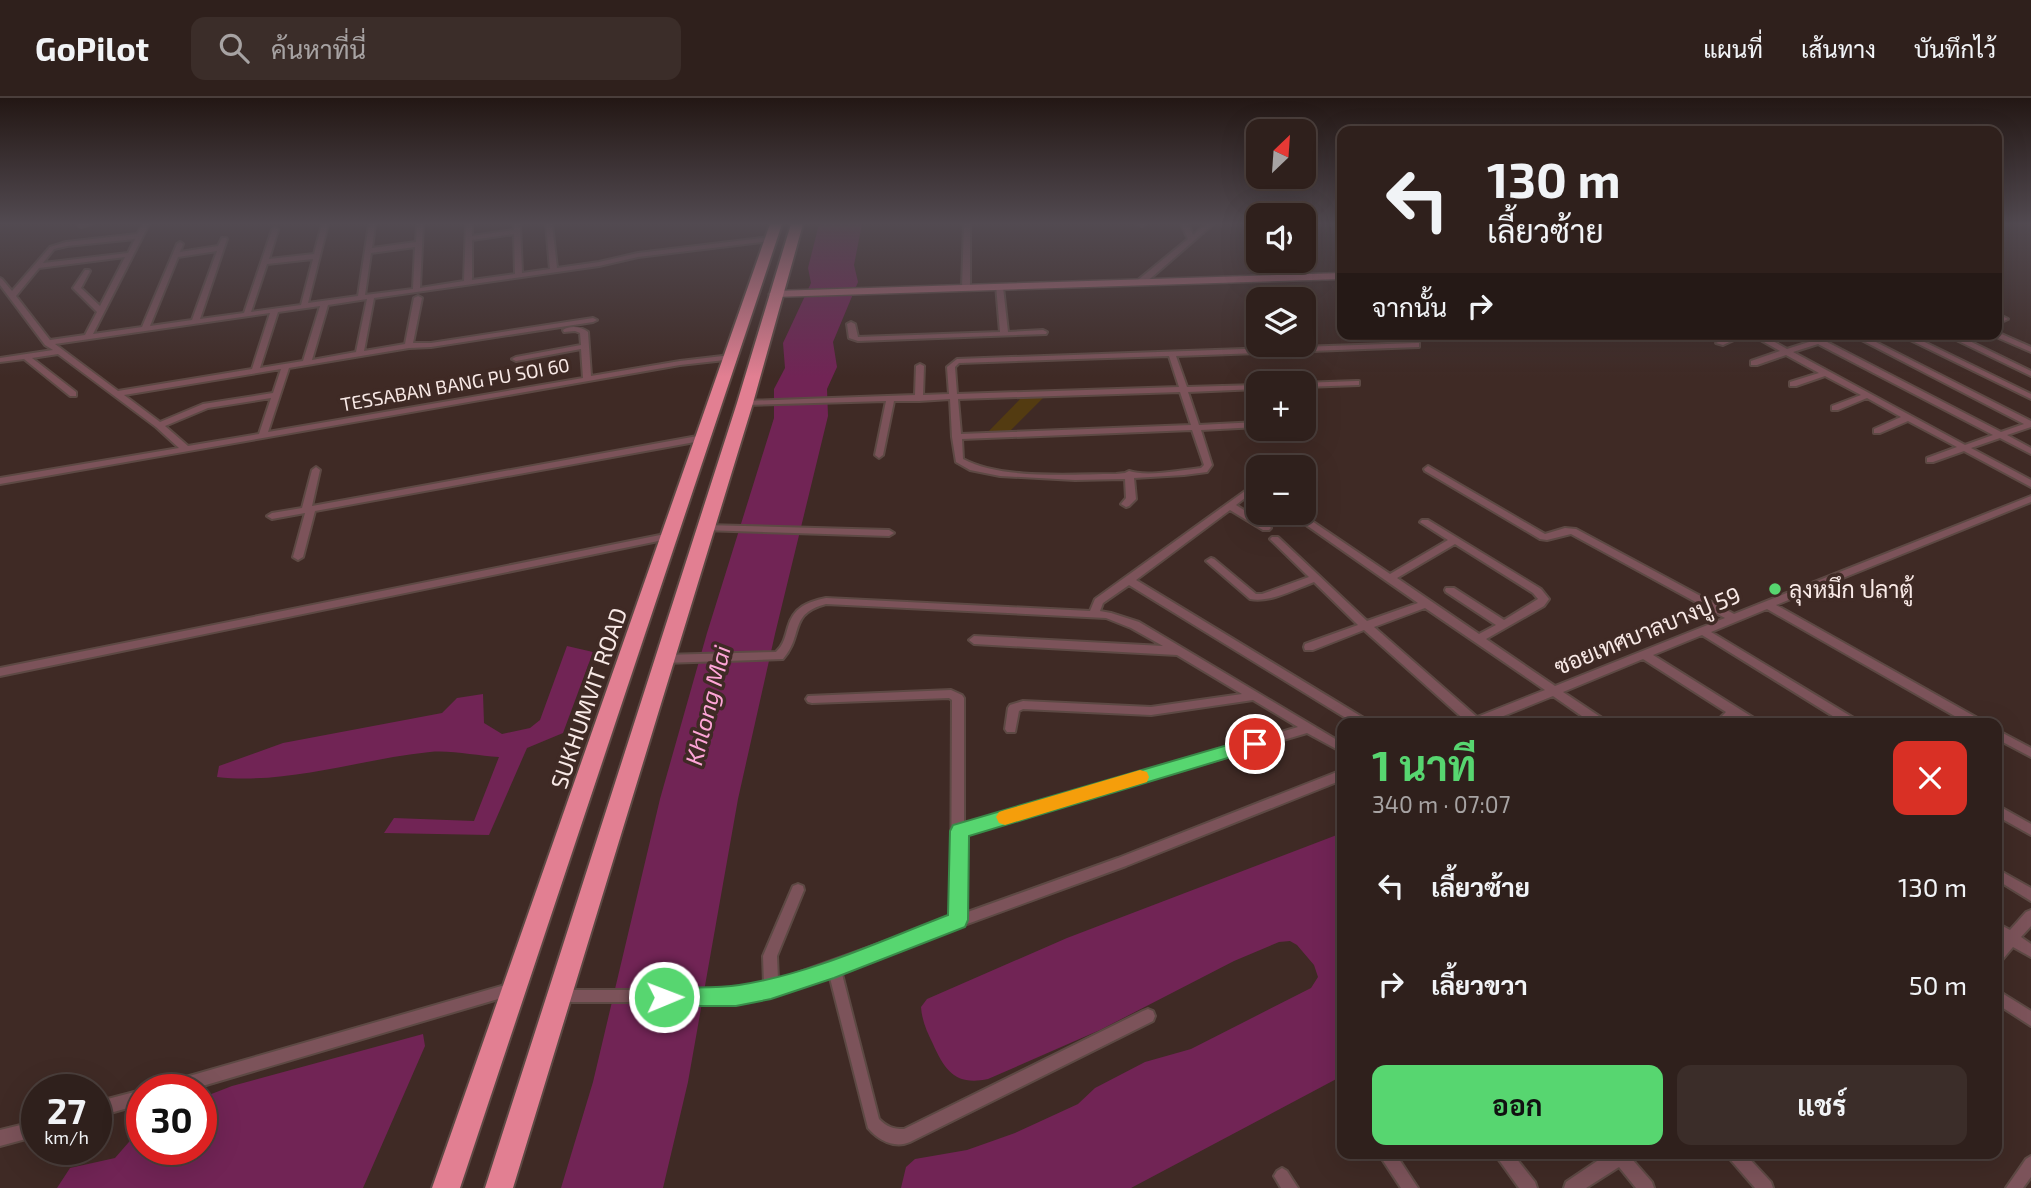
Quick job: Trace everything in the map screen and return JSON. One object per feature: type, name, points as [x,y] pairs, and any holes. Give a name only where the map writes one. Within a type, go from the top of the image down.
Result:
[{"type":"highway","name":"SUKHUMVIT ROAD","points":[[446,1188],[759,275]]},
{"type":"highway","points":[[499,1188],[705,528],[755,403],[788,275]]},
{"type":"street","points":[[12,296],[31,275]]},
{"type":"street","points":[[85,275],[77,288],[100,310]]},
{"type":"street","points":[[88,337],[119,275]]},
{"type":"street","points":[[145,330],[168,275]]},
{"type":"street","points":[[195,322],[211,275]]},
{"type":"street","points":[[247,314],[260,275]]},
{"type":"street","points":[[304,306],[312,275]]},
{"type":"street","points":[[361,298],[364,275]]},
{"type":"street","points":[[409,346],[418,275]]},
{"type":"street","points":[[468,275],[468,282]]},
{"type":"street","points":[[48,343],[371,296],[417,294],[513,275]]},
{"type":"street","points":[[966,275],[966,288]]},
{"type":"street","points":[[1142,282],[1150,275]]},
{"type":"street","points":[[785,294],[1337,276]]},
{"type":"street","points":[[0,280],[48,343],[159,425],[186,449]]},
{"type":"street","points":[[999,287],[1004,334]]},
{"type":"street","points":[[360,354],[371,296]]},
{"type":"street","points":[[307,362],[325,303]]},
{"type":"street","points":[[255,371],[275,310]]},
{"type":"street","points":[[115,394],[286,365],[593,320]]},
{"type":"street","points":[[851,324],[853,338],[858,339],[1043,332]]},
{"type":"street","points":[[514,339],[576,329],[584,332],[587,379]]},
{"type":"street","points":[[2002,336],[2029,347]]},
{"type":"street","points":[[1720,343],[1728,340]]},
{"type":"street","points":[[1766,340],[2031,484]]},
{"type":"street","points":[[1754,363],[1822,340]]},
{"type":"street","points":[[1866,340],[2031,424],[1930,460]]},
{"type":"street","points":[[1914,340],[2031,397]]},
{"type":"street","points":[[1960,340],[2031,374]]},
{"type":"street","points":[[1819,341],[2031,451]]},
{"type":"street","points":[[1172,354],[1206,468],[1039,477],[983,471],[961,463],[956,437],[951,367],[957,361],[1416,345]]},
{"type":"street","points":[[516,359],[586,346]]},
{"type":"street","points":[[0,360],[59,352]]},
{"type":"street","points":[[26,357],[73,394]]},
{"type":"street","name":"TESSABAN BANG PU SOI 60","points":[[0,481],[680,363],[731,358]]},
{"type":"street","points":[[263,435],[286,365]]},
{"type":"street","points":[[919,399],[920,366]]},
{"type":"street","points":[[1794,384],[1826,373]]},
{"type":"street","points":[[1316,385],[1356,383]]},
{"type":"street","points":[[755,403],[830,403],[1246,387]]},
{"type":"street","points":[[159,425],[206,406],[275,395]]},
{"type":"street","points":[[1835,408],[1868,395]]},
{"type":"street","points":[[879,455],[890,400]]},
{"type":"street","points":[[1877,431],[1909,417]]},
{"type":"street","points":[[956,437],[1246,425]]},
{"type":"street","points":[[272,516],[703,438]]},
{"type":"street","points":[[1428,469],[1543,537],[1549,538],[1565,530],[1573,531],[1735,620]]},
{"type":"street","points":[[298,557],[316,470]]},
{"type":"street","points":[[1126,504],[1131,499],[1129,474]]},
{"type":"street","points":[[1094,613],[1099,601],[1245,494]]},
{"type":"street","name":"ซอยเทศบาลบางปู 59","points":[[1488,718],[2031,499]]},
{"type":"street","points":[[1230,506],[1266,527]]},
{"type":"street","points":[[1425,522],[1537,591],[1544,599],[1540,604],[1479,639]]},
{"type":"street","points":[[1311,525],[1594,718]]},
{"type":"street","points":[[705,528],[889,533]]},
{"type":"street","points":[[0,672],[670,536]]},
{"type":"street","points":[[1275,539],[1366,626],[1469,718]]},
{"type":"street","points":[[1390,579],[1455,540]]},
{"type":"street","points":[[1211,561],[1254,597],[1263,597],[1316,578]]},
{"type":"street","points":[[1129,580],[1355,718]]},
{"type":"street","points":[[1450,590],[1504,625]]},
{"type":"street","points":[[663,659],[774,658],[785,651],[796,616],[807,606],[816,603],[836,601],[1094,613],[1126,620],[1337,745]]},
{"type":"street","points":[[1309,647],[1427,604]]},
{"type":"street","points":[[1769,606],[1968,718]]},
{"type":"street","points":[[1704,632],[1845,718]]},
{"type":"street","points":[[974,640],[1180,651]]},
{"type":"street","points":[[1644,655],[1745,718]]},
{"type":"street","points":[[811,699],[956,696],[960,703],[958,920]]},
{"type":"street","points":[[1011,729],[1014,708],[1023,705],[1151,711],[1256,696]]},
{"type":"street","points":[[1726,718],[1734,711]]},
{"type":"street","points":[[960,831],[1308,728]]},
{"type":"street","points":[[2002,737],[2031,753]]},
{"type":"street","points":[[557,996],[736,996],[771,989],[1122,862],[1337,777]]},
{"type":"street","points":[[2002,813],[2031,830]]},
{"type":"street","points":[[2002,877],[2031,895]]},
{"type":"street","points":[[771,989],[770,956],[799,890]]},
{"type":"street","points":[[2002,950],[2031,916]]},
{"type":"street","points":[[2002,932],[2031,951]]},
{"type":"street","points":[[834,968],[873,1123],[880,1132],[891,1137],[905,1137],[1148,1016]]},
{"type":"street","points":[[217,1075],[515,988]]},
{"type":"street","points":[[2002,999],[2031,1019]]},
{"type":"street","points":[[0,1138],[21,1132]]},
{"type":"street","points":[[1390,1159],[1410,1188]]},
{"type":"street","points":[[1507,1159],[1529,1188]]},
{"type":"street","points":[[1572,1188],[1614,1159]]},
{"type":"street","points":[[1625,1159],[1646,1188]]},
{"type":"street","points":[[1739,1159],[1765,1188]]},
{"type":"street","points":[[2014,1188],[2031,1164]]},
{"type":"shaded area","points":[[1024,395],[1046,395],[1007,434],[985,435]]},
{"type":"water","name":"Khlong Mai","points":[[809,275],[856,275],[858,282],[833,342],[837,367],[827,389],[828,416],[738,799],[688,1082],[663,1188],[561,1188],[593,1082],[660,799],[707,633],[774,418],[774,389],[785,368],[783,343],[811,283]]},
{"type":"water","points":[[567,646],[593,652],[563,733],[527,748],[489,835],[384,833],[394,818],[474,821],[499,757],[430,752],[297,774],[244,779],[217,777],[219,766],[283,743],[442,713],[457,698],[483,694],[484,723],[502,734],[530,728],[540,720]]},
{"type":"water","points":[[1337,835],[1337,1079],[1131,1188],[901,1188],[906,1167],[915,1159],[967,1150],[1015,1133],[1078,1104],[1095,1088],[1145,1062],[1191,1049],[1311,988],[1318,977],[1314,965],[1297,945],[1290,941],[1279,942],[1234,961],[1100,1030],[988,1079],[968,1080],[947,1069],[922,1017],[921,1007],[927,999],[1067,938]]},
{"type":"water","points":[[423,1034],[425,1046],[363,1188],[57,1188],[70,1168],[112,1165],[112,1159],[126,1145],[126,1165],[217,1165],[217,1092]]},
{"type":"slow traffic","points":[[1005,817],[1140,777]]},
{"type":"place","name":"ลุงหมึก ปลาตู้","points":[[1775,589]]},
{"type":"route","points":[[664,997],[736,996],[771,989],[834,968],[958,920],[960,831],[1255,744]]}]
